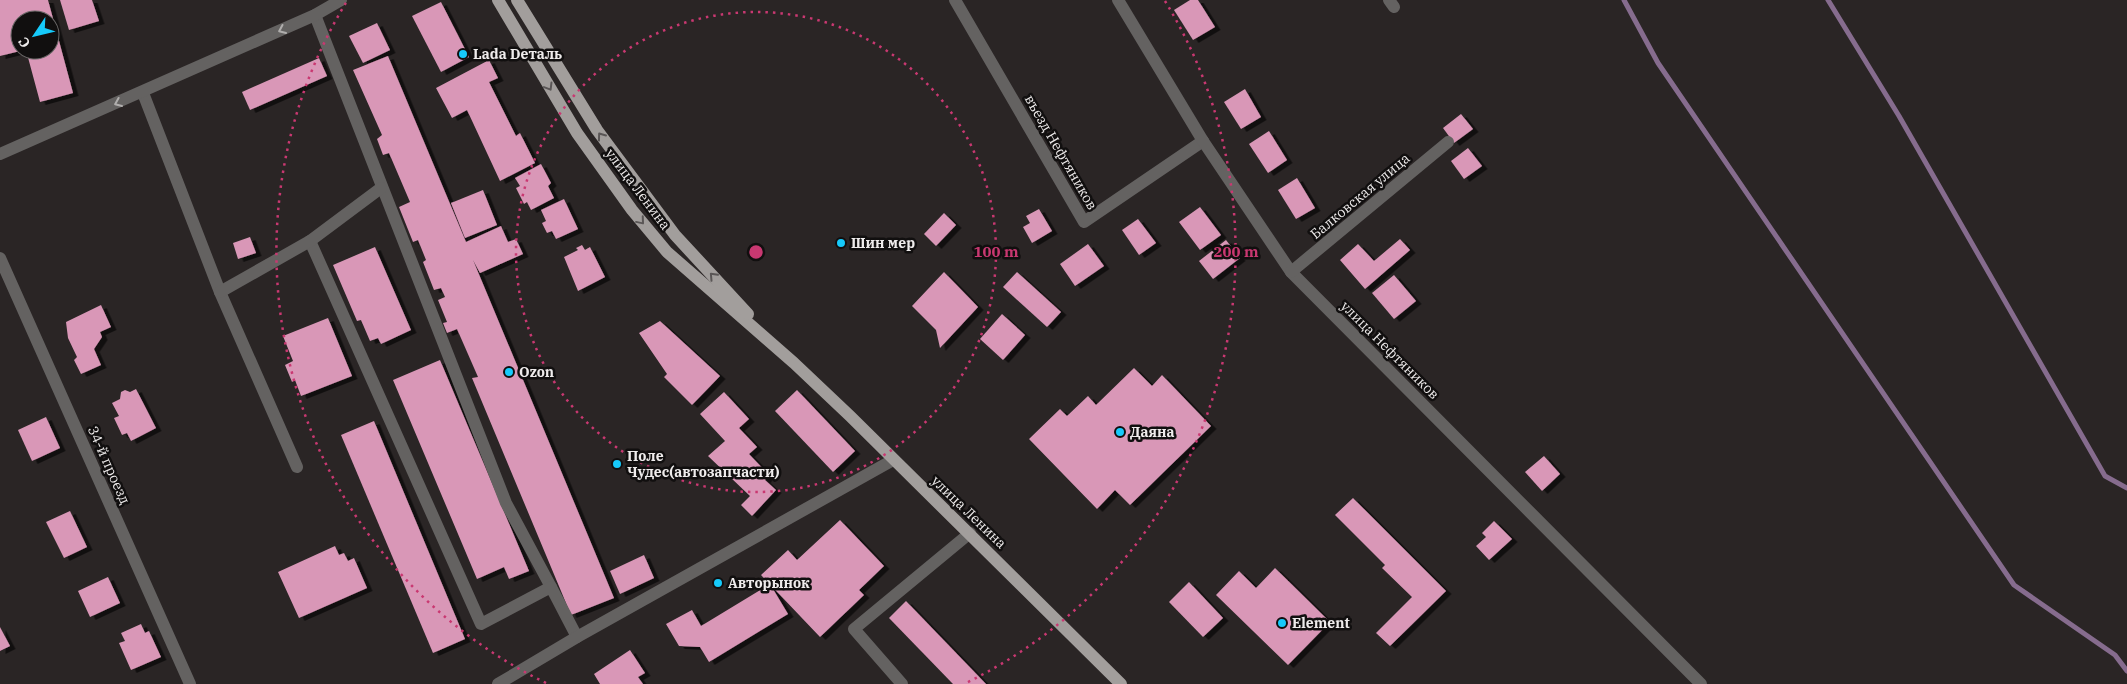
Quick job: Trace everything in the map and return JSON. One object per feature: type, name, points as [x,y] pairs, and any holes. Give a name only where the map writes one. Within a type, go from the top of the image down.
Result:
[{"type":"main road","name":"улица Ленина","points":[[498,0],[577,133],[632,210],[667,252],[794,363]]},
{"type":"main road","name":"улица Ленина","points":[[517,0],[597,130],[669,227],[794,363],[970,533],[1121,684]]},
{"type":"street","points":[[0,154],[143,93],[315,15],[341,0]]},
{"type":"street","name":"въезд Нефтяников","points":[[955,0],[1084,222],[1203,141]]},
{"type":"street","name":"улица Нефтяников","points":[[1118,0],[1203,141],[1291,272],[1698,681]]},
{"type":"street","points":[[315,15],[381,188],[506,503],[576,637]]},
{"type":"street","points":[[143,93],[220,292],[297,467]]},
{"type":"street","name":"Балковская улица","points":[[1291,272],[1448,142]]},
{"type":"street","points":[[220,292],[310,242],[381,188]]},
{"type":"street","points":[[310,242],[481,624],[550,588]]},
{"type":"street","name":"34-й проезд","points":[[0,258],[190,684]]},
{"type":"street","points":[[498,684],[576,637],[893,460]]},
{"type":"street","points":[[902,684],[854,628],[970,533]]},
{"type":"building","points":[[0,0],[48,0],[51,10],[10,10],[10,54],[0,56]]},
{"type":"building","points":[[60,0],[92,0],[99,21],[69,30]]},
{"type":"building","points":[[1190,0],[1198,0],[1215,27],[1193,40],[1174,10]]},
{"type":"building","points":[[441,2],[469,57],[441,72],[412,16]]},
{"type":"building","points":[[377,23],[390,50],[363,63],[349,36]]},
{"type":"building","points":[[60,45],[73,93],[40,102],[29,60],[60,60]]},
{"type":"building","points":[[388,56],[466,242],[501,226],[508,242],[516,239],[523,254],[480,273],[473,260],[614,598],[571,615],[472,378],[478,377],[457,329],[447,333],[443,323],[447,322],[438,300],[445,297],[441,288],[434,290],[423,262],[426,260],[418,240],[413,242],[399,207],[410,202],[389,153],[383,155],[377,139],[382,135],[353,70]]},
{"type":"building","points":[[319,58],[327,76],[250,110],[242,92]]},
{"type":"building","points":[[489,60],[498,78],[489,82],[516,136],[520,133],[535,163],[500,181],[467,110],[452,118],[436,88]]},
{"type":"building","points":[[1245,89],[1261,117],[1241,129],[1224,102]]},
{"type":"building","points":[[1461,114],[1473,129],[1454,143],[1443,128]]},
{"type":"building","points":[[1269,131],[1287,160],[1268,173],[1249,144]]},
{"type":"building","points":[[1468,148],[1482,166],[1464,179],[1451,161]]},
{"type":"building","points":[[541,164],[551,183],[548,186],[554,198],[531,210],[527,202],[524,204],[516,188],[520,186],[515,178]]},
{"type":"building","points":[[1297,178],[1315,208],[1296,219],[1278,190]]},
{"type":"building","points":[[483,190],[497,225],[465,238],[451,203]]},
{"type":"building","points":[[564,199],[578,229],[556,239],[552,231],[547,233],[542,223],[546,221],[541,210]]},
{"type":"building","points":[[1200,207],[1221,235],[1200,250],[1179,222]]},
{"type":"building","points":[[1039,209],[1052,231],[1032,243],[1023,227],[1030,223],[1026,216]]},
{"type":"building","points":[[944,213],[956,225],[936,246],[924,234]]},
{"type":"building","points":[[1138,219],[1156,243],[1139,255],[1122,230]]},
{"type":"building","points":[[250,237],[256,253],[238,259],[233,243]]},
{"type":"building","points":[[1400,239],[1410,250],[1365,289],[1340,260],[1358,244],[1374,261]]},
{"type":"building","points":[[1226,240],[1240,258],[1213,279],[1199,261]]},
{"type":"building","points":[[1088,244],[1104,266],[1075,286],[1060,264]]},
{"type":"building","points":[[582,245],[585,250],[590,247],[605,277],[578,291],[564,257],[578,250],[576,248]]},
{"type":"building","points":[[375,247],[411,330],[381,344],[378,338],[370,341],[361,320],[357,321],[333,265]]},
{"type":"building","points":[[944,272],[978,307],[940,348],[936,330],[912,306]]},
{"type":"building","points":[[1017,272],[1061,312],[1047,327],[1003,287]]},
{"type":"building","points":[[1394,275],[1416,301],[1394,319],[1372,293]]},
{"type":"building","points":[[101,305],[111,327],[100,332],[102,337],[94,349],[101,365],[81,374],[74,360],[77,357],[68,338],[66,322]]},
{"type":"building","points":[[1002,314],[1025,335],[1003,360],[980,339]]},
{"type":"building","points":[[328,318],[352,376],[301,396],[295,380],[292,382],[285,365],[293,361],[283,336]]},
{"type":"building","points":[[660,321],[720,376],[692,405],[664,377],[667,374],[639,333]]},
{"type":"building","points":[[440,360],[529,571],[509,579],[504,567],[477,579],[393,380]]},
{"type":"building","name":"Даяна","points":[[1134,368],[1152,386],[1162,375],[1211,426],[1130,505],[1115,490],[1097,509],[1029,439],[1060,409],[1067,416],[1088,396],[1096,405]]},
{"type":"building","points":[[136,389],[156,428],[131,441],[127,433],[122,435],[114,418],[119,416],[112,403],[120,399],[121,392],[125,390],[130,392]]},
{"type":"building","points":[[797,390],[855,451],[833,472],[775,411]]},
{"type":"building","points":[[724,392],[749,419],[739,428],[757,447],[749,454],[769,475],[765,480],[776,490],[752,516],[741,505],[750,496],[708,456],[725,441],[700,414]]},
{"type":"building","points":[[46,417],[60,448],[32,461],[18,430]]},
{"type":"building","points":[[374,421],[465,639],[433,653],[341,435]]},
{"type":"building","points":[[1544,456],[1560,474],[1542,491],[1525,472]]},
{"type":"building","points":[[1353,498],[1446,591],[1390,646],[1376,633],[1412,597],[1382,568],[1385,565],[1335,515]]},
{"type":"building","points":[[70,511],[87,547],[64,558],[46,522]]},
{"type":"building","points":[[840,520],[884,566],[859,590],[864,595],[820,637],[761,575],[788,550],[797,560]]},
{"type":"building","points":[[1494,521],[1512,539],[1489,560],[1476,546],[1486,537],[1482,533]]},
{"type":"building","points":[[335,546],[339,555],[344,553],[348,561],[354,558],[367,588],[299,618],[278,572]]},
{"type":"building","points":[[644,555],[654,578],[620,594],[610,571]]},
{"type":"building","points":[[1275,568],[1330,622],[1288,665],[1216,595],[1239,571],[1256,588]]},
{"type":"building","points":[[108,577],[120,603],[90,617],[78,591]]},
{"type":"building","points":[[1189,582],[1223,618],[1203,637],[1169,602]]},
{"type":"building","points":[[770,584],[788,614],[709,662],[700,647],[679,646],[666,624],[692,610],[701,626]]},
{"type":"building","points":[[906,601],[986,684],[953,684],[889,618]]},
{"type":"building","points":[[141,624],[145,633],[149,631],[161,657],[131,670],[119,643],[125,641],[121,633]]},
{"type":"building","points":[[0,627],[10,646],[0,651]]},
{"type":"building","points":[[630,650],[645,673],[638,677],[643,684],[600,684],[594,674]]},
{"type":"waterway","points":[[1624,0],[1658,63],[2014,585],[2115,655],[2127,671]]},
{"type":"waterway","points":[[1828,0],[1899,116],[2105,476],[2127,488]]},
{"type":"place","name":"Lada Dеталь","points":[[463,54]]},
{"type":"place","name":"Шин мер","points":[[841,243]]},
{"type":"place","name":"Ozon","points":[[509,372]]},
{"type":"place","name":"Даяна","points":[[1120,432]]},
{"type":"place","name":"Поле Чудес(автозапчасти)","points":[[617,464]]},
{"type":"place","name":"Авторынок","points":[[718,583]]},
{"type":"place","name":"Element","points":[[1282,623]]}]
